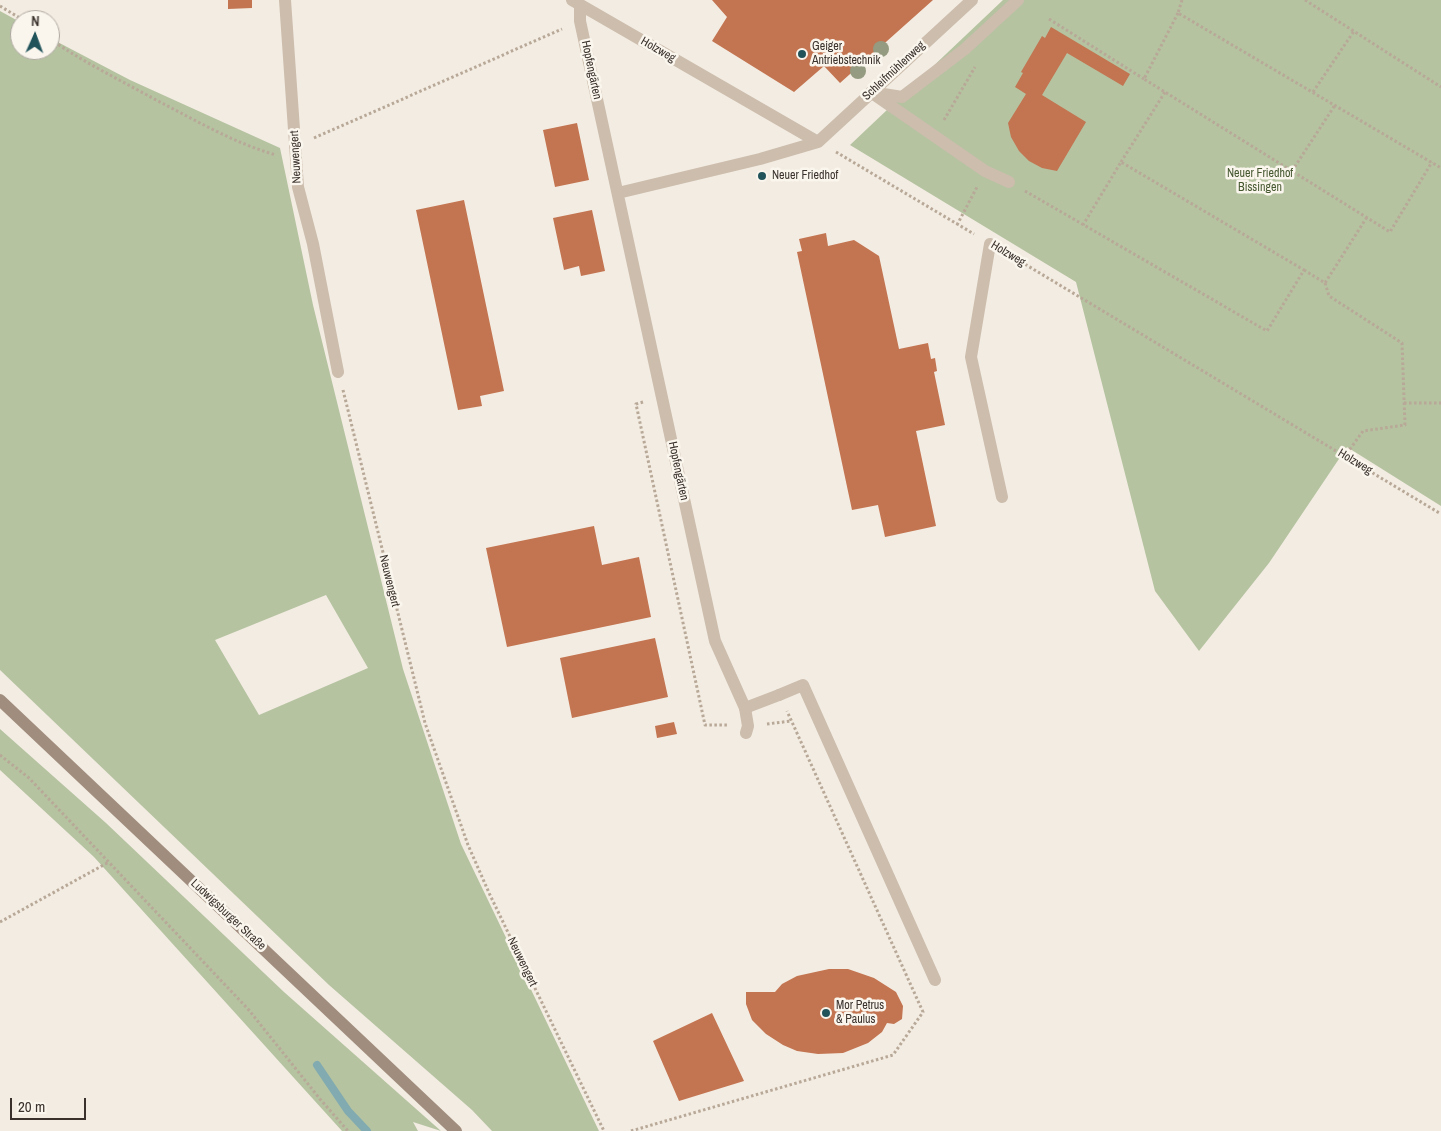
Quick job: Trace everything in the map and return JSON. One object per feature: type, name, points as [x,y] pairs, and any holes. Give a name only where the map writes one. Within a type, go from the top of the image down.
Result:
[{"type":"main road","name":"Ludwigsburger Straße","points":[[0,700],[456,1131]]},
{"type":"street","name":"Neuwengert","points":[[285,0],[298,187],[313,244],[338,372]]},
{"type":"street","name":"Schleifmühlenweg","points":[[818,142],[972,0]]},
{"type":"street","points":[[871,92],[902,97],[965,49],[1018,0]]},
{"type":"street","name":"Hopfengärten","points":[[576,3],[715,641],[744,708],[748,726],[746,733]]},
{"type":"street","name":"Holzweg","points":[[576,3],[818,142]]},
{"type":"street","points":[[871,92],[985,171],[1009,182]]},
{"type":"street","points":[[618,192],[760,160],[818,142]]},
{"type":"street","points":[[990,244],[971,357],[1002,498]]},
{"type":"street","points":[[744,708],[803,684],[936,980]]},
{"type":"path","points":[[1144,79],[1178,12],[1182,0]]},
{"type":"path","points":[[1305,0],[1441,87]]},
{"type":"path","points":[[1178,12],[1441,168]]},
{"type":"path","points":[[1049,19],[1390,232],[1432,162]]},
{"type":"path","points":[[296,141],[316,138],[580,21]]},
{"type":"path","points":[[1313,92],[1354,31]]},
{"type":"path","points":[[60,46],[75,56],[197,122],[252,149],[296,161]]},
{"type":"path","points":[[1083,225],[1165,92]]},
{"type":"path","points":[[1292,171],[1335,105]]},
{"type":"path","name":"Holzweg","points":[[818,142],[1441,514]]},
{"type":"path","points":[[1121,162],[1325,283],[1329,296],[1402,343],[1405,425],[1363,431],[1345,456]]},
{"type":"path","points":[[957,224],[985,171]]},
{"type":"path","points":[[1009,182],[1267,331],[1304,270]]},
{"type":"path","points":[[1325,283],[1367,217]]},
{"type":"path","name":"Neuwengert","points":[[338,372],[425,723],[468,845],[490,895],[604,1131]]},
{"type":"path","points":[[1404,403],[1441,403]]},
{"type":"path","points":[[631,1131],[894,1055],[923,1012],[779,695]]},
{"type":"path","points":[[0,755],[29,778],[248,1009],[348,1131]]},
{"type":"path","points":[[0,922],[109,862]]},
{"type":"green space","name":"Neuer Friedhof Bissingen","points":[[1003,0],[1441,0],[1441,506],[1347,447],[1269,563],[1199,651],[1155,591],[1076,282],[850,145]]},
{"type":"green space","points":[[0,11],[10,16],[10,60],[60,60],[60,43],[130,80],[280,148],[313,305],[403,669],[461,844],[599,1131],[492,1131],[472,1110],[329,985],[0,670]],"holes":[[[326,595],[368,668],[259,715],[215,640]]]},
{"type":"green space","points":[[0,729],[106,823],[284,992],[441,1131],[413,1122],[418,1131],[342,1131],[94,857],[0,770]]},
{"type":"building","points":[[228,0],[252,0],[252,8],[228,9]]},
{"type":"building","name":"Geiger Antriebstechnik","points":[[712,0],[933,0],[840,83],[824,66],[794,92],[712,41],[727,17]]},
{"type":"building","points":[[1051,27],[1130,74],[1123,86],[1067,53],[1042,95],[1086,122],[1057,171],[1042,168],[1029,161],[1019,151],[1011,137],[1008,123],[1026,94],[1015,87],[1023,73],[1021,72],[1042,36],[1045,38]]},
{"type":"building","points":[[577,123],[589,180],[555,187],[543,130]]},
{"type":"building","points":[[464,200],[504,391],[480,396],[482,406],[458,410],[416,210]]},
{"type":"building","points":[[592,210],[605,271],[581,276],[579,266],[564,270],[553,218]]},
{"type":"building","points":[[826,233],[828,246],[854,240],[879,256],[899,349],[928,343],[931,359],[935,358],[937,371],[934,372],[945,425],[916,431],[936,526],[885,537],[878,505],[852,510],[797,252],[802,251],[799,239]]},
{"type":"building","points":[[594,526],[602,565],[639,557],[651,617],[507,647],[486,548]]},
{"type":"building","points":[[655,638],[668,697],[572,718],[560,658]]},
{"type":"building","points":[[674,722],[677,734],[657,738],[655,726]]},
{"type":"building","name":"Mor Petrus & Paulus","points":[[829,969],[848,969],[874,978],[896,992],[903,1006],[902,1019],[894,1024],[887,1023],[882,1032],[868,1043],[843,1053],[818,1054],[797,1051],[783,1045],[766,1034],[752,1020],[746,1004],[746,992],[775,992],[782,984],[797,976]]},
{"type":"building","points":[[712,1013],[744,1081],[679,1101],[653,1041]]},
{"type":"waterway","points":[[317,1065],[348,1111],[367,1131]]},
{"type":"place","name":"Geiger Antriebstechnik","points":[[802,54]]},
{"type":"place","name":"Neuer Friedhof","points":[[762,176]]},
{"type":"place","name":"Mor Petrus & Paulus","points":[[826,1013]]}]
